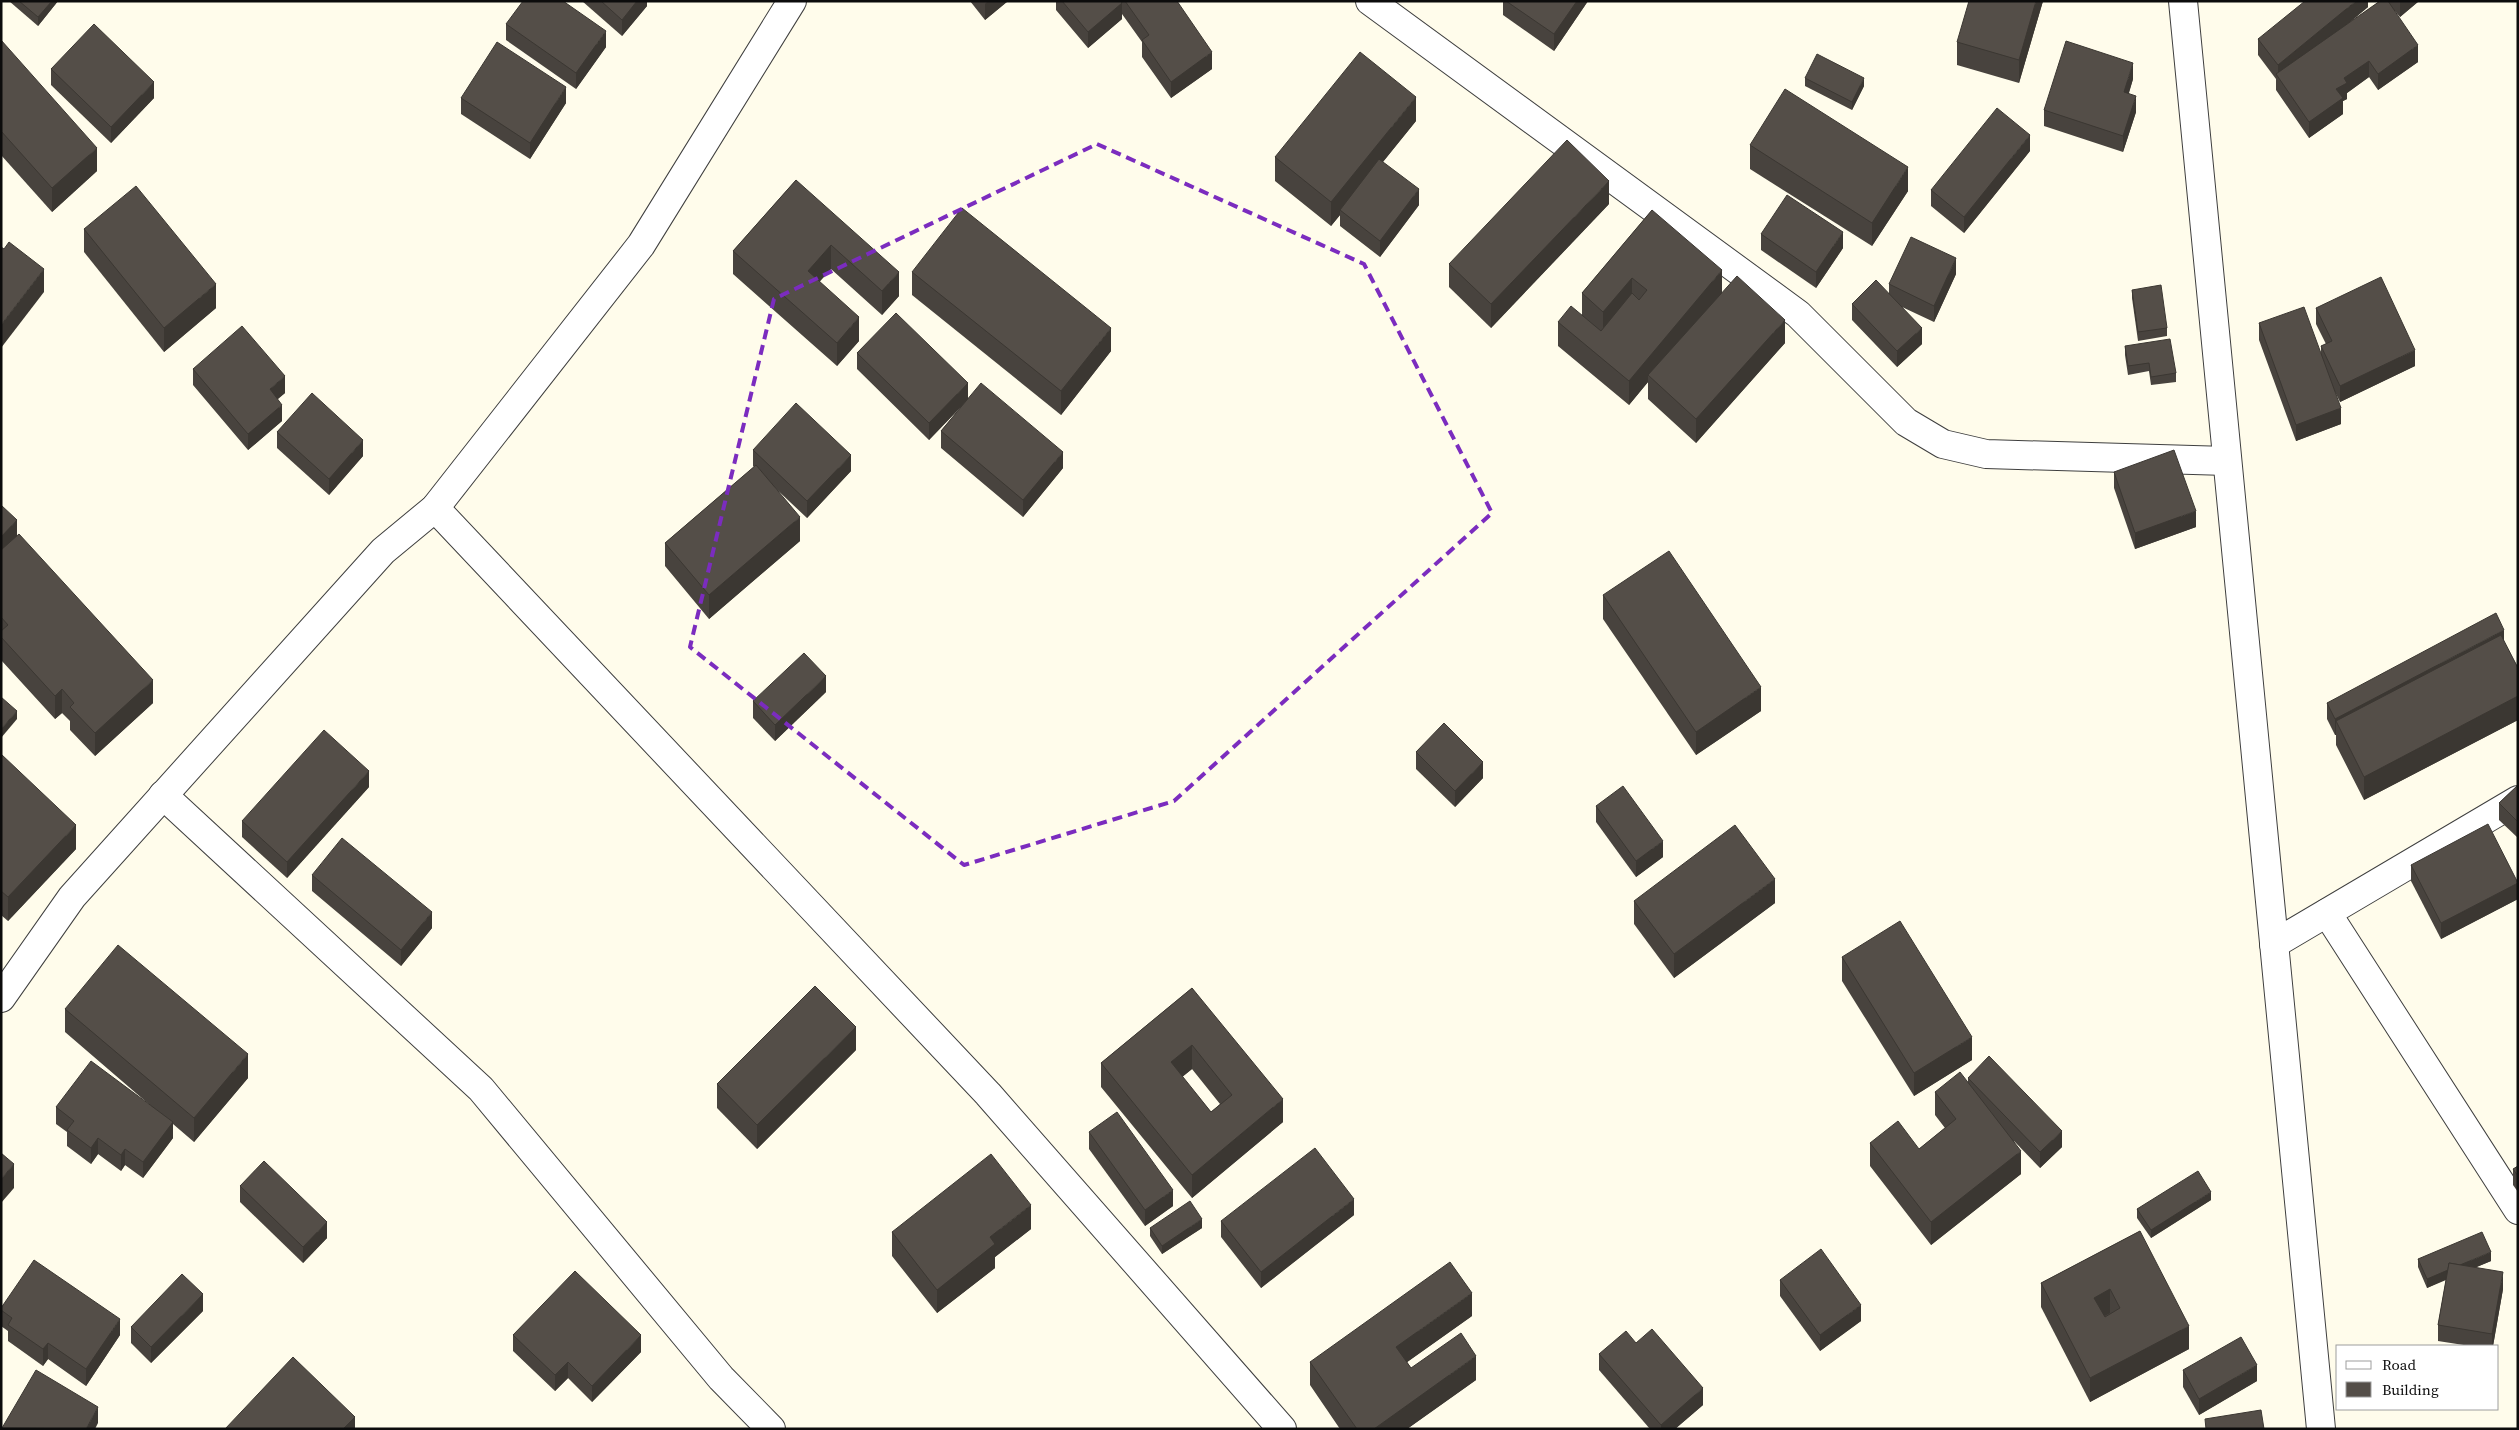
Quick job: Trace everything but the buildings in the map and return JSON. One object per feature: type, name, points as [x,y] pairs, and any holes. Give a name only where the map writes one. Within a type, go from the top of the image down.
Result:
[{"type":"street","points":[[1,998],[72,897],[383,551],[435,508],[641,245],[792,1]]},
{"type":"street","points":[[1370,1],[1798,314],[1906,422],[1943,444],[1986,454],[2228,461]]},
{"type":"street","points":[[2183,1],[2321,1429]]},
{"type":"street","points":[[435,508],[988,1094],[1282,1429]]},
{"type":"street","points":[[163,795],[481,1089],[721,1378],[771,1429]]},
{"type":"street","points":[[2274,944],[2518,800]]},
{"type":"street","points":[[2327,913],[2518,1210]]},
{"type":"highlighted area","points":[[1097,144],[1364,264],[1492,513],[1174,801],[964,865],[690,647],[774,299]]}]
